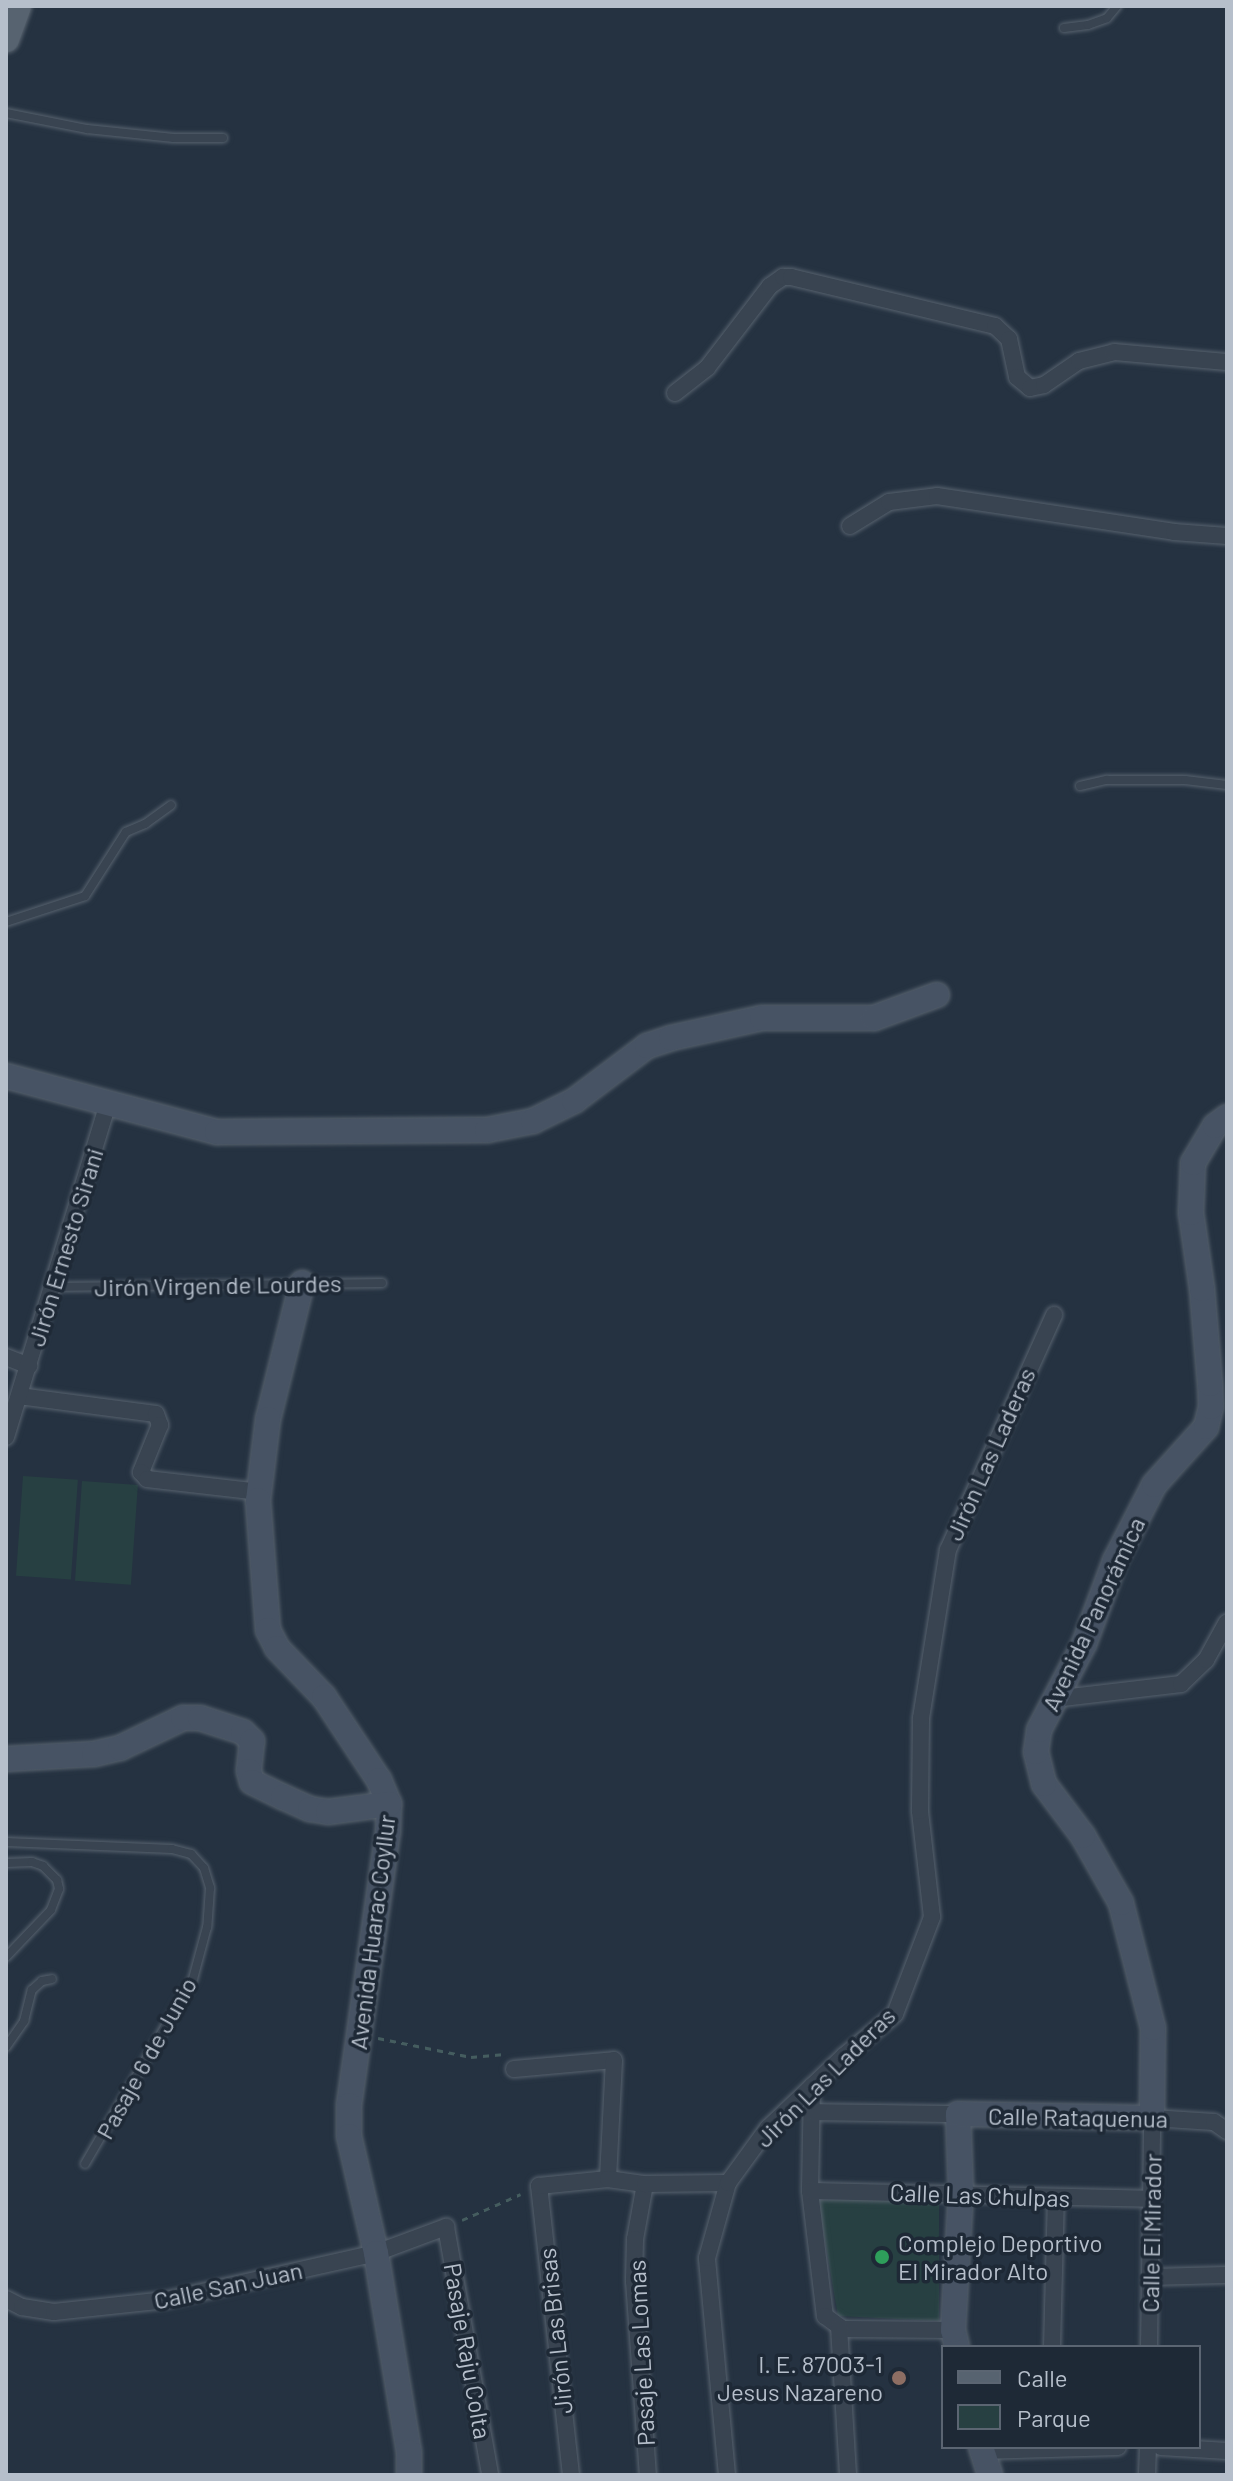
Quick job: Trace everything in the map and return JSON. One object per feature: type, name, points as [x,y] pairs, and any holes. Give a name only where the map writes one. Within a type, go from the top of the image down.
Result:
[{"type":"main road","points":[[6,39],[18,6]]},
{"type":"main road","points":[[6,1076],[217,1132],[423,1132],[512,1127],[574,1101],[647,1046],[671,1038],[762,1018],[796,1016],[848,1021],[874,1018],[937,995]]},
{"type":"main road","name":"Avenida Panorámica","points":[[1152,2118],[1153,2028],[1121,1903],[1083,1836],[1044,1784],[1036,1752],[1039,1730],[1084,1644],[1115,1561],[1154,1485],[1206,1427],[1210,1396],[1202,1289],[1191,1213],[1193,1163],[1215,1126],[1227,1117]]},
{"type":"main road","name":"Avenida Huarac Coyllur","points":[[302,1283],[268,1419],[258,1500],[268,1630],[277,1648],[324,1697],[379,1780],[389,1804],[388,1831],[349,2105],[349,2136],[376,2253],[409,2452],[409,2475]]},
{"type":"main road","points":[[6,1759],[94,1754],[120,1748],[183,1718],[200,1718],[243,1732],[252,1741],[249,1771],[252,1782],[297,1803],[328,1812],[389,1804]]},
{"type":"main road","points":[[955,2339],[961,2192],[958,2114]]},
{"type":"main road","name":"Calle Rataquenua","points":[[958,2114],[1152,2118]]},
{"type":"main road","points":[[981,2449],[990,2475]]},
{"type":"street","points":[[675,393],[707,368],[770,286],[783,277],[995,326],[1009,339],[1017,377],[1030,388],[1044,385],[1079,361],[1114,352],[1227,362]]},
{"type":"street","points":[[850,526],[889,502],[937,496],[1174,532],[1227,536]]},
{"type":"street","name":"Jirón Ernesto Sirani","points":[[6,1437],[108,1103]]},
{"type":"street","name":"Jirón Las Laderas","points":[[727,2475],[707,2258],[728,2183],[768,2128],[895,2014],[932,1917],[920,1811],[921,1718],[948,1550],[1054,1315]]},
{"type":"street","points":[[6,1357],[29,1366]]},
{"type":"street","points":[[19,1396],[156,1414],[160,1425],[141,1472],[147,1479],[251,1491],[258,1500]]},
{"type":"street","points":[[1054,1699],[1181,1684],[1206,1660],[1227,1622]]},
{"type":"street","points":[[514,2069],[614,2060],[608,2179]]},
{"type":"street","points":[[812,2086],[810,2191],[825,2316],[839,2327],[955,2339]]},
{"type":"street","points":[[812,2112],[958,2114]]},
{"type":"street","name":"Calle Rataquenua","points":[[1152,2118],[1214,2122],[1227,2131]]},
{"type":"street","name":"Calle El Mirador","points":[[1149,2345],[1152,2118]]},
{"type":"street","points":[[539,2186],[608,2179],[645,2184],[728,2183]]},
{"type":"street","name":"Pasaje Las Lomas","points":[[645,2184],[635,2239],[634,2281],[648,2475]]},
{"type":"street","name":"Jirón Las Brisas","points":[[539,2186],[571,2475]]},
{"type":"street","name":"Calle Las Chulpas","points":[[810,2191],[961,2192],[1151,2199]]},
{"type":"street","points":[[1052,2345],[1056,2197]]},
{"type":"street","name":"Calle San Juan","points":[[6,2299],[22,2307],[54,2312],[166,2300],[376,2253],[446,2227]]},
{"type":"street","name":"Pasaje Raju Colta","points":[[446,2227],[490,2475]]},
{"type":"street","points":[[1150,2277],[1227,2275]]},
{"type":"street","points":[[839,2327],[848,2475]]},
{"type":"street","points":[[1147,2475],[1148,2449]]},
{"type":"street","points":[[1194,2449],[1227,2451]]},
{"type":"lane","points":[[1064,28],[1107,18],[1117,6]]},
{"type":"lane","points":[[6,113],[87,129],[174,138],[223,138]]},
{"type":"lane","points":[[1080,786],[1107,780],[1185,780],[1227,785]]},
{"type":"lane","points":[[6,922],[85,896],[126,832],[171,805]]},
{"type":"lane","name":"Jirón Virgen de Lourdes","points":[[53,1287],[382,1283]]},
{"type":"lane","name":"Pasaje 6 de Junio","points":[[6,1842],[172,1849],[191,1854],[204,1868],[210,1888],[207,1927],[193,1979],[85,2164]]},
{"type":"lane","points":[[6,1863],[32,1862],[43,1866],[57,1880],[59,1889],[51,1910],[6,1957]]},
{"type":"lane","points":[[6,2047],[24,2021],[32,1990],[42,1981],[52,1979]]},
{"type":"path","points":[[359,2033],[471,2057],[512,2053],[514,2069]]},
{"type":"path","points":[[446,2227],[539,2186]]},
{"type":"green space","points":[[23,1476],[78,1480],[71,1580],[16,1576]]},
{"type":"green space","points":[[82,1481],[138,1485],[131,1585],[75,1581]]},
{"type":"green space","points":[[818,2200],[939,2200],[939,2321],[838,2316]]},
{"type":"place","name":"Complejo Deportivo El Mirador Alto","points":[[882,2257]]},
{"type":"place","name":"I. E. 87003-1 Jesus Nazareno","points":[[899,2378]]}]
